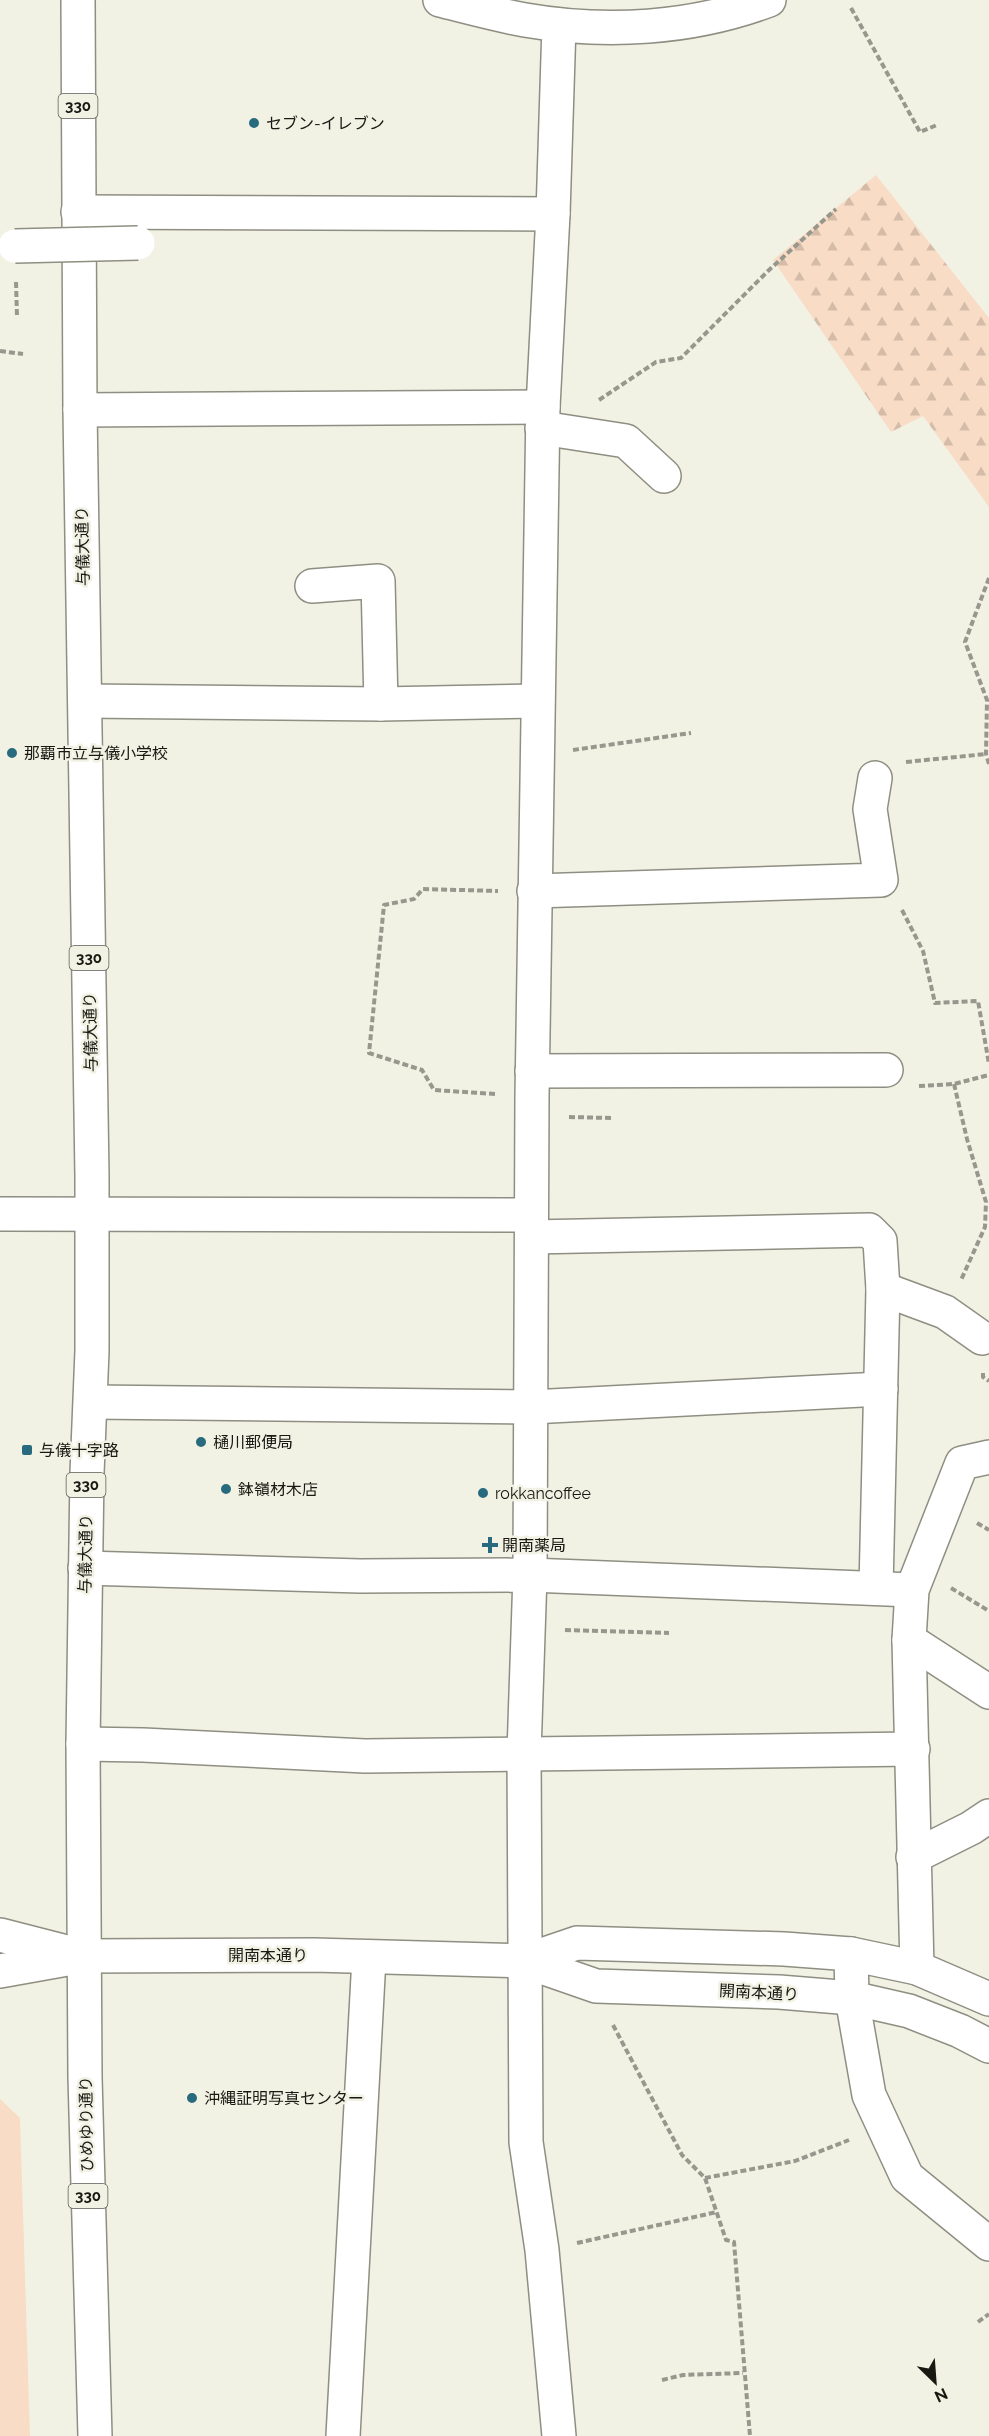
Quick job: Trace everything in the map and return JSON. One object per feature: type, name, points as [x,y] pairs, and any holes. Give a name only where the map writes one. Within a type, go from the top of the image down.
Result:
[{"type":"main road","name":"与儀大通り","points":[[78,0],[80,410],[92,1214],[92,1402],[87,1473],[83,1744],[84,1956]]},
{"type":"main road","points":[[440,0],[502,8],[559,25],[595,28],[657,25],[720,15],[769,0]]},
{"type":"main road","points":[[559,25],[553,214],[551,422],[537,701],[532,1084],[530,1575],[524,1753],[526,2142],[542,2250],[559,2436]]},
{"type":"main road","points":[[78,212],[553,214]]},
{"type":"main road","points":[[15,246],[138,243]]},
{"type":"main road","points":[[80,410],[551,422],[626,441],[664,476]]},
{"type":"main road","points":[[312,586],[378,581],[381,704]]},
{"type":"main road","points":[[85,701],[381,704],[537,701]]},
{"type":"main road","points":[[534,891],[881,880],[870,809],[875,778]]},
{"type":"main road","points":[[532,1084],[886,1070]]},
{"type":"main road","points":[[0,1214],[92,1214],[531,1226],[869,1230],[880,1242],[883,1289],[876,1588]]},
{"type":"main road","points":[[883,1289],[945,1312],[982,1338]]},
{"type":"main road","points":[[92,1402],[531,1407],[881,1389]]},
{"type":"main road","points":[[917,1968],[909,1640],[912,1590],[962,1463],[989,1457]]},
{"type":"main road","points":[[85,1568],[360,1576],[530,1575],[912,1590]]},
{"type":"main road","points":[[909,1640],[989,1692]]},
{"type":"main road","points":[[83,1744],[365,1756],[913,1749]]},
{"type":"main road","points":[[913,1857],[971,1828],[989,1816]]},
{"type":"main road","points":[[0,1935],[84,1956]]},
{"type":"main road","name":"開南本通り","points":[[524,1961],[578,1943],[784,1948],[851,1954],[917,1968],[989,1999]]},
{"type":"main road","name":"開南本通り","points":[[84,1956],[282,1954],[524,1961],[596,1986],[779,1992],[852,1998],[909,2011],[960,2031],[989,2046]]},
{"type":"main road","points":[[851,1954],[852,1998],[869,2095],[907,2177],[989,2244]]},
{"type":"main road","points":[[0,1971],[84,1956]]},
{"type":"main road","name":"ひめゆり通り","points":[[84,1956],[85,2112],[95,2436]]},
{"type":"main road","points":[[343,2436],[369,1958]]},
{"type":"path","points":[[851,8],[920,132],[937,124]]},
{"type":"path","points":[[551,422],[584,410],[657,362],[681,358],[769,270],[836,209]]},
{"type":"path","points":[[0,351],[24,354]]},
{"type":"path","points":[[989,578],[965,642],[987,700],[986,754],[989,764]]},
{"type":"path","points":[[536,755],[691,733]]},
{"type":"path","points":[[875,778],[906,762],[986,754]]},
{"type":"path","points":[[881,880],[893,892],[923,951],[935,1003],[978,1001],[989,1064]]},
{"type":"path","points":[[532,1084],[434,1090],[422,1070],[369,1053],[384,905],[414,899],[423,889],[534,891]]},
{"type":"path","points":[[886,1070],[890,1088],[954,1084],[989,1076]]},
{"type":"path","points":[[945,1312],[985,1227],[986,1202],[967,1140],[954,1084]]},
{"type":"path","points":[[529,1629],[669,1633]]},
{"type":"path","points":[[613,2025],[682,2155],[705,2178],[726,2240],[734,2242],[750,2436]]},
{"type":"path","points":[[705,2178],[795,2161],[884,2127]]},
{"type":"path","points":[[542,2250],[717,2212]]},
{"type":"path","points":[[978,2322],[989,2314]]},
{"type":"path","points":[[662,2380],[683,2374],[743,2373]]},
{"type":"green space","points":[[876,175],[989,318],[989,507],[923,416],[891,432],[773,260]]},
{"type":"green space","points":[[0,2099],[20,2118],[30,2436],[0,2436]]},
{"type":"place","name":"セブン-イレブン","points":[[254,123]]},
{"type":"place","name":"那覇市立与儀小学校","points":[[12,753]]},
{"type":"place","name":"樋川郵便局","points":[[201,1442]]},
{"type":"place","name":"与儀十字路","points":[[27,1450]]},
{"type":"place","name":"鉢嶺材木店","points":[[226,1489]]},
{"type":"place","name":"rokkancoffee","points":[[483,1493]]},
{"type":"place","name":"開南薬局","points":[[490,1545]]},
{"type":"place","name":"沖縄証明写真センター","points":[[192,2098]]}]
